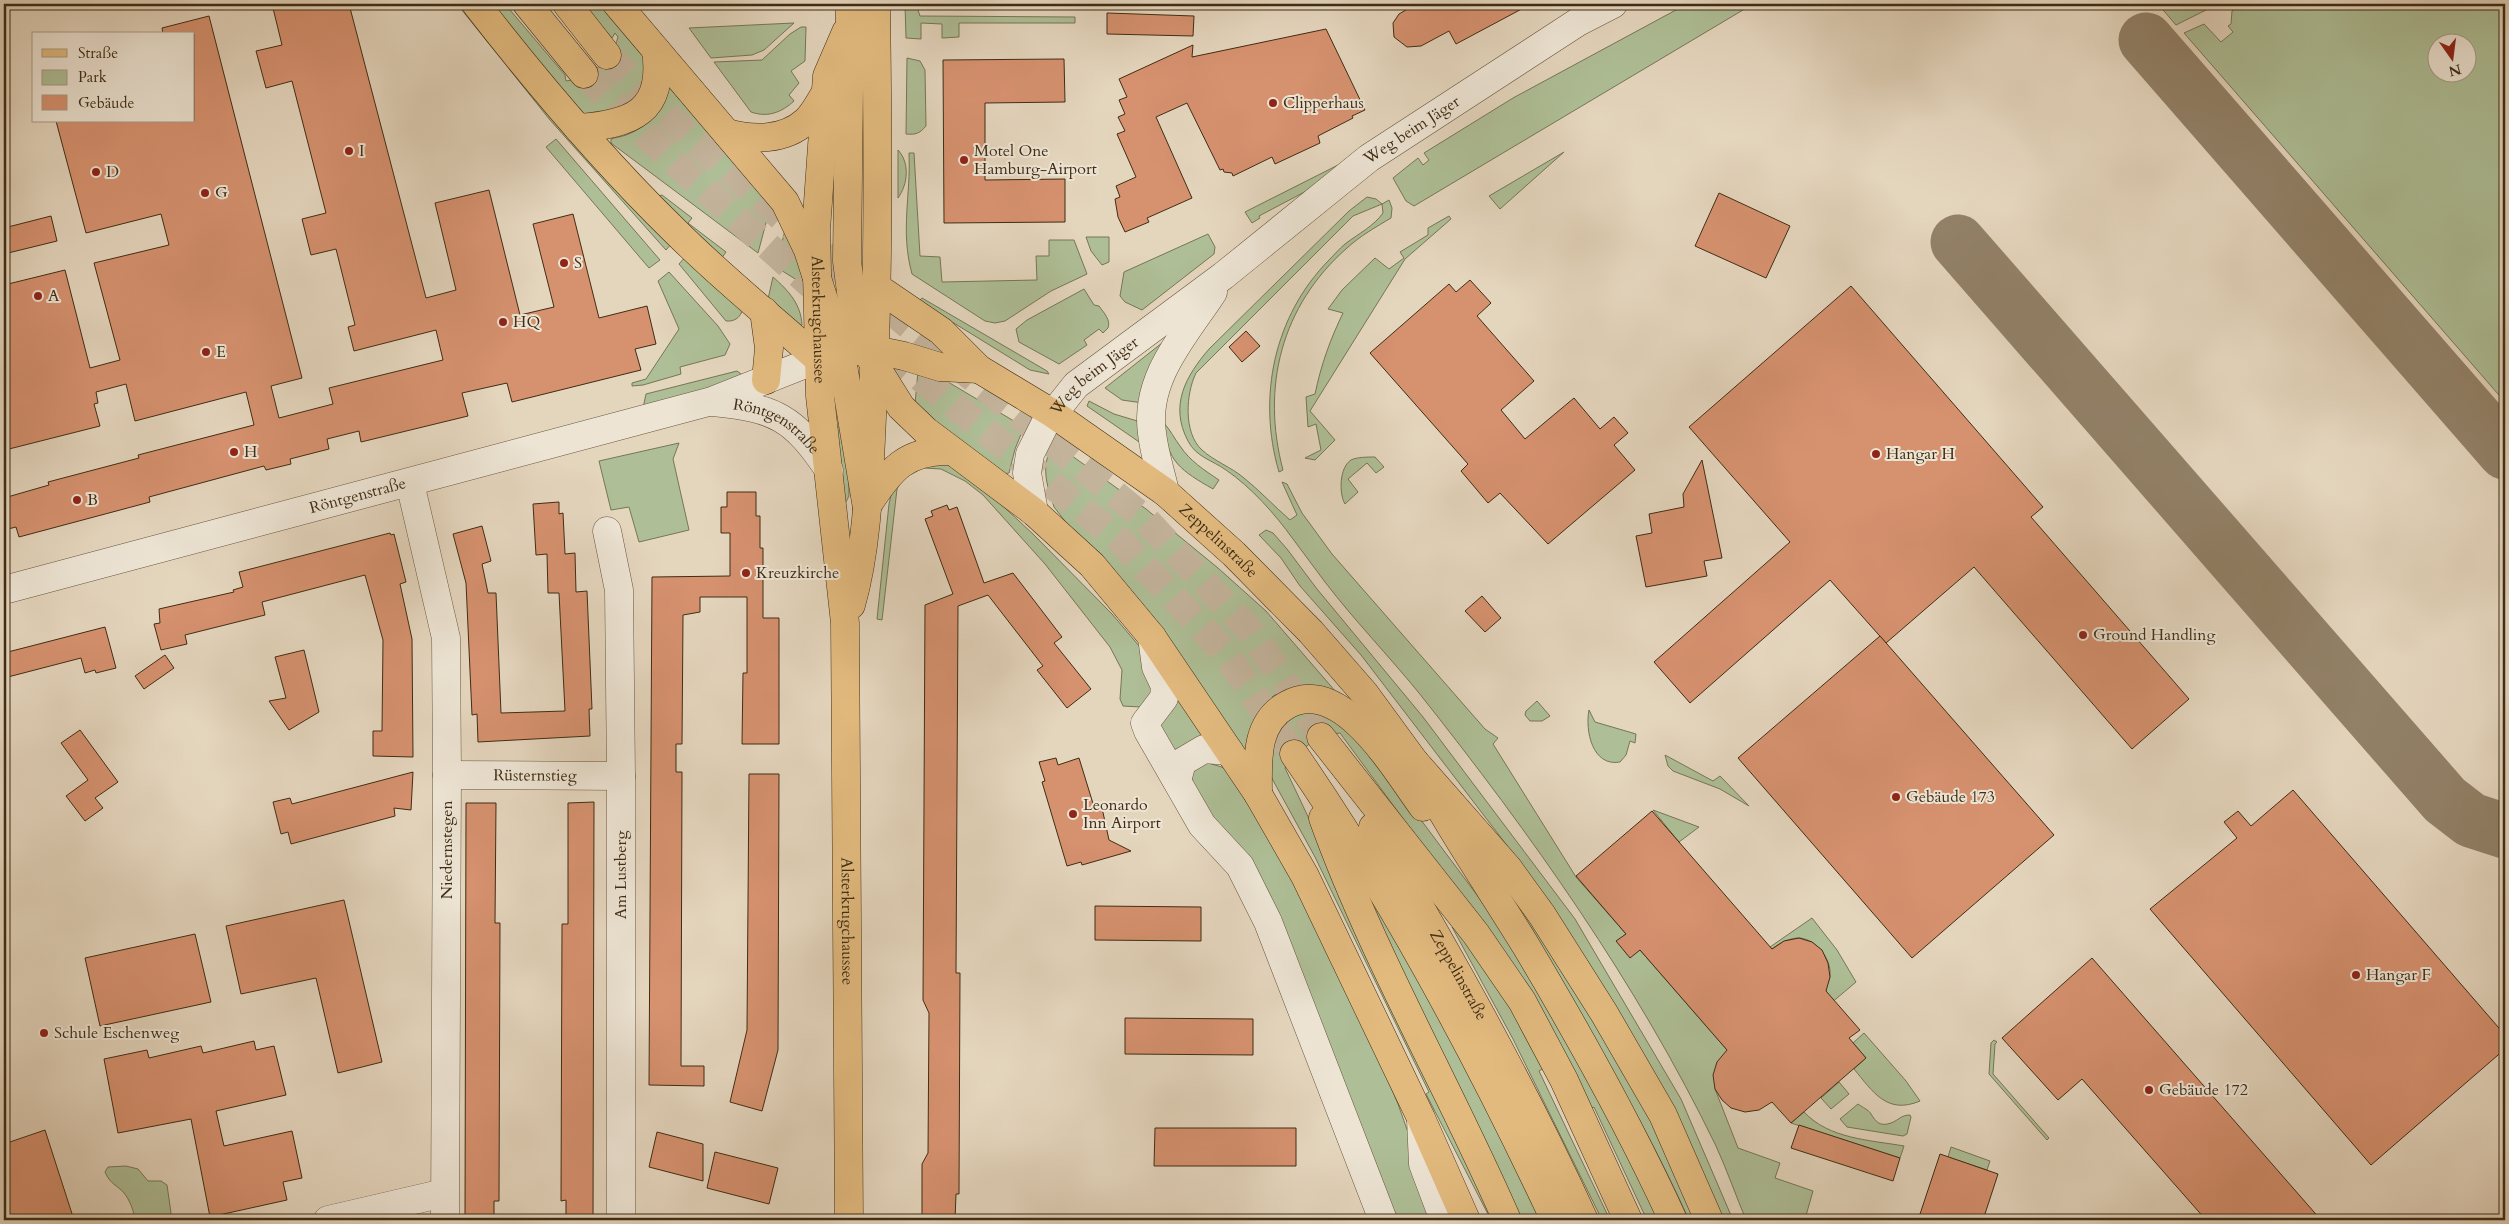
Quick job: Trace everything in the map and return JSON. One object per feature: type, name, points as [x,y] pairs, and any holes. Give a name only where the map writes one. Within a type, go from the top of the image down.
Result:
[{"type":"main road","points":[[476,4],[519,59],[578,128],[678,234],[764,311],[855,356]]},
{"type":"main road","points":[[527,4],[584,74]]},
{"type":"main road","points":[[567,4],[607,55]]},
{"type":"main road","points":[[617,4],[785,202],[808,250],[817,282],[855,356],[901,407],[926,431],[1034,512],[1092,565],[1152,637],[1258,794],[1305,876],[1421,1118],[1460,1216]]},
{"type":"main road","name":"Alsterkrugchaussee","points":[[849,1220],[845,623],[820,401],[855,356],[876,286],[876,4]]},
{"type":"main road","name":"Alsterkrugchaussee","points":[[817,282],[816,230],[827,76],[850,13]]},
{"type":"main road","name":"Alsterkrugchaussee","points":[[845,623],[856,585],[866,508],[853,308],[847,261],[850,13]]},
{"type":"main road","points":[[578,128],[608,126],[629,120],[647,105],[657,87],[658,65],[656,50]]},
{"type":"main road","points":[[727,133],[748,139],[782,134],[806,121],[826,92]]},
{"type":"main road","name":"Zeppelinstraße","points":[[876,286],[941,331],[979,369],[1052,413],[1165,492],[1234,554],[1311,632],[1365,694],[1414,761]]},
{"type":"main road","points":[[764,311],[769,348],[766,380]]},
{"type":"main road","points":[[855,356],[866,508]]},
{"type":"main road","name":"Zeppelinstraße","points":[[855,356],[920,359],[940,367],[979,369]]},
{"type":"main road","points":[[866,508],[893,470],[908,459],[933,450],[952,451]]},
{"type":"main road","points":[[1258,794],[1258,750],[1261,737],[1274,716],[1291,703],[1322,700],[1338,707],[1369,734],[1426,812],[1465,852]]},
{"type":"main road","name":"Zeppelinstraße","points":[[1584,1220],[1542,1129],[1461,976],[1321,737],[1476,934],[1522,1000],[1564,1080],[1628,1220]]},
{"type":"main road","points":[[1414,761],[1465,852],[1525,944],[1577,1034],[1673,1220]]},
{"type":"main road","points":[[1414,761],[1508,868],[1542,915],[1604,1013],[1663,1115],[1708,1220]]},
{"type":"main road","name":"Zeppelinstraße","points":[[1507,1220],[1486,1171],[1382,961],[1300,762],[1354,846],[1437,987],[1518,1141],[1555,1220]]},
{"type":"street","name":"Weg beim Jäger","points":[[1034,512],[1027,473],[1030,454],[1037,436],[1052,413],[1076,385],[1223,276],[1369,158],[1578,22],[1613,4]]},
{"type":"street","name":"Weg beim Jäger","points":[[1165,492],[1152,432],[1153,394],[1167,361],[1223,276]]},
{"type":"street","name":"Röntgenstraße","points":[[4,590],[712,402],[766,380],[855,356]]},
{"type":"street","name":"Röntgenstraße","points":[[712,402],[743,405],[782,418],[809,441],[829,470]]},
{"type":"street","name":"Niedernstegen","points":[[410,483],[446,638],[445,1220]]},
{"type":"street","name":"Am Lustberg","points":[[607,531],[619,590],[621,1220]]},
{"type":"street","points":[[1152,637],[1156,666],[1165,686],[1164,698],[1145,723],[1209,835],[1224,847],[1240,866],[1268,922],[1383,1220]]},
{"type":"street","points":[[1177,781],[1182,762],[1204,748],[1229,751]]},
{"type":"street","name":"Rüsternstieg","points":[[447,775],[621,776]]},
{"type":"street","points":[[328,1220],[444,1193]]},
{"type":"green space","points":[[457,4],[465,4],[672,243],[666,250],[550,120]]},
{"type":"green space","points":[[485,4],[505,4],[565,75],[566,81],[584,76],[599,67],[615,46],[618,37],[615,33],[612,38],[582,4],[605,4],[644,49],[651,70],[640,102],[594,120],[574,109]]},
{"type":"green space","points":[[905,4],[916,4],[920,16],[1075,17],[1075,23],[959,23],[959,37],[942,38],[942,24],[921,23],[921,39],[906,38]]},
{"type":"green space","points":[[1687,4],[1753,4],[1414,206],[1406,201],[1393,178],[1418,158],[1423,165],[1429,160],[1424,153],[1513,98]]},
{"type":"green space","points":[[2158,4],[2218,4],[2176,25]]},
{"type":"green space","points":[[2240,4],[2505,4],[2505,402],[2184,33],[2204,24],[2221,42],[2233,32],[2228,26],[2231,24],[2232,11]]},
{"type":"green space","points":[[794,23],[764,50],[752,55],[711,58],[689,28]]},
{"type":"green space","points":[[801,27],[806,27],[805,61],[791,71],[799,83],[789,95],[794,101],[774,113],[757,114],[751,112],[714,62],[762,60],[790,34]]},
{"type":"green space","points":[[907,58],[920,61],[925,70],[926,126],[915,134],[906,134]]},
{"type":"green space","points":[[667,82],[771,204],[758,253],[611,143],[611,139],[635,131],[649,120],[658,107]]},
{"type":"green space","points":[[556,139],[660,260],[649,268],[546,147]]},
{"type":"green space","points":[[898,150],[906,167],[906,180],[898,198]]},
{"type":"green space","points":[[1564,152],[1500,209],[1489,196]]},
{"type":"green space","points":[[909,153],[914,153],[920,256],[940,257],[942,282],[1037,280],[1036,256],[1049,256],[1049,240],[1074,240],[1087,274],[1051,291],[1005,321],[995,323],[985,321],[912,274],[906,228]]},
{"type":"green space","points":[[1342,163],[1314,187],[1259,216],[1260,218],[1252,223],[1245,212]]},
{"type":"green space","points":[[662,195],[692,218],[688,223],[726,252],[721,259],[658,196]]},
{"type":"green space","points":[[1367,197],[1376,199],[1382,204],[1353,216],[1196,373],[1188,402],[1189,423],[1192,434],[1202,450],[1244,478],[1290,520],[1297,515],[1282,482],[1287,484],[1302,513],[1332,554],[1485,729],[1498,738],[1493,744],[1576,877],[1626,934],[1617,941],[1640,950],[1727,1050],[1715,1089],[1738,1148],[1780,1163],[1775,1178],[1813,1191],[1805,1219],[1808,1220],[1746,1220],[1716,1146],[1652,1026],[1580,911],[1502,800],[1419,693],[1336,596],[1270,511],[1244,484],[1226,470],[1200,455],[1188,441],[1180,415],[1180,403],[1187,380],[1201,359],[1349,211]]},
{"type":"green space","points":[[1389,200],[1392,208],[1391,218],[1352,244],[1324,271],[1306,295],[1292,322],[1282,350],[1276,379],[1274,408],[1283,470],[1279,472],[1273,444],[1270,415],[1275,359],[1283,332],[1295,306],[1310,282],[1343,246],[1379,218],[1383,213],[1382,204]]},
{"type":"green space","points":[[1449,216],[1451,219],[1405,259],[1310,411],[1335,440],[1315,460],[1305,458],[1321,450],[1316,424],[1308,427],[1306,397],[1315,394],[1326,353],[1343,313],[1328,309],[1342,290],[1375,258],[1389,269],[1404,258],[1400,252],[1428,235],[1428,228]]},
{"type":"green space","points":[[785,230],[803,268],[800,282],[776,267]]},
{"type":"green space","points":[[1208,234],[1215,247],[1214,254],[1142,310],[1125,302],[1120,296],[1124,272]]},
{"type":"green space","points":[[1086,237],[1109,237],[1109,262],[1102,265],[1091,251]]},
{"type":"green space","points":[[687,255],[744,305],[742,312],[736,319],[726,321],[679,264]]},
{"type":"green space","points":[[669,272],[718,326],[730,344],[725,355],[680,367],[681,374],[643,385],[632,386],[632,383],[646,379],[679,329],[658,281]]},
{"type":"green space","points":[[773,277],[793,298],[801,317],[802,325],[799,327],[768,299]]},
{"type":"green space","points":[[1084,289],[1094,305],[1099,306],[1108,319],[1108,328],[1103,333],[1099,329],[1084,340],[1087,345],[1059,364],[1019,342],[1016,329],[1027,320]]},
{"type":"green space","points":[[922,298],[1047,371],[1049,374],[1030,370],[923,304],[920,300]]},
{"type":"green space","points":[[1162,343],[1165,343],[1143,403],[1122,400],[1105,388]]},
{"type":"green space","points":[[737,371],[745,377],[643,408],[646,394]]},
{"type":"green space","points":[[918,371],[948,382],[1024,427],[1015,449],[1009,473],[1003,474],[956,442],[915,404]]},
{"type":"green space","points":[[1089,401],[1114,414],[1144,423],[1145,446],[1087,406]]},
{"type":"green space","points":[[1164,423],[1188,456],[1219,480],[1213,489],[1184,470],[1172,456],[1165,436]]},
{"type":"green space","points":[[834,426],[848,429],[849,496],[846,502],[844,501]]},
{"type":"green space","points":[[679,443],[673,459],[689,530],[639,542],[629,507],[611,510],[599,461]]},
{"type":"green space","points":[[1061,448],[1146,509],[1218,568],[1266,611],[1336,692],[1308,690],[1296,682],[1262,703],[1263,716],[1247,755],[1054,507],[1048,486],[1046,465],[1050,451]]},
{"type":"green space","points":[[1375,457],[1384,467],[1376,473],[1367,463],[1348,479],[1358,492],[1345,504],[1341,481],[1347,464],[1356,458]]},
{"type":"green space","points":[[921,463],[947,463],[977,482],[1033,534],[1112,614],[1145,653],[1157,692],[1141,707],[1123,706],[1120,699],[1122,670],[1110,647],[1045,564],[983,495],[965,481],[941,469],[924,468]]},
{"type":"green space","points":[[900,483],[897,489],[882,620],[877,619],[889,504],[892,491]]},
{"type":"green space","points":[[1266,530],[1273,533],[1287,549],[1317,589],[1423,717],[1575,919],[1681,1099],[1733,1220],[1723,1220],[1686,1139],[1515,856],[1361,655],[1300,586],[1281,558],[1259,535]]},
{"type":"green space","points":[[1177,690],[1205,733],[1181,750],[1173,749],[1157,727]]},
{"type":"green space","points":[[1537,701],[1550,716],[1542,721],[1530,721],[1525,715],[1526,711]]},
{"type":"green space","points":[[1589,710],[1595,722],[1636,734],[1635,743],[1630,741],[1626,755],[1620,762],[1610,762],[1603,759],[1592,745],[1588,727]]},
{"type":"green space","points":[[1309,711],[1347,721],[1477,895],[1519,955],[1562,1031],[1661,1220],[1647,1220],[1594,1107],[1587,1110],[1440,869],[1340,733],[1331,734],[1309,744],[1285,768],[1499,1220],[1491,1220],[1426,1094],[1429,1092],[1315,857],[1269,773],[1271,739],[1291,716]]},
{"type":"green space","points":[[1665,755],[1713,781],[1720,776],[1749,806],[1720,789],[1673,771],[1668,766]]},
{"type":"green space","points":[[1205,762],[1225,768],[1235,778],[1271,839],[1313,920],[1365,1026],[1398,1104],[1439,1220],[1392,1220],[1213,824],[1189,783],[1195,768]]},
{"type":"green space","points":[[1653,810],[1699,827],[1679,842]]},
{"type":"green space","points":[[1490,860],[1617,1052],[1701,1220],[1689,1220],[1644,1128]]},
{"type":"green space","points":[[1362,890],[1370,895],[1455,1044],[1543,1220],[1520,1220]]},
{"type":"green space","points":[[1812,918],[1837,950],[1856,982],[1824,1009],[1817,1001],[1828,982],[1830,969],[1821,950],[1810,941],[1797,938],[1790,939],[1772,949],[1770,947]]},
{"type":"green space","points":[[1452,927],[1459,929],[1499,984],[1546,1067],[1539,1071],[1610,1220],[1602,1220],[1513,1039]]},
{"type":"green space","points":[[1864,1033],[1906,1081],[1920,1101],[1908,1105],[1890,1103],[1875,1093],[1861,1078],[1854,1069],[1866,1058],[1853,1043]]},
{"type":"green space","points":[[1994,1040],[1997,1042],[1995,1044],[1993,1074],[2049,1138],[2047,1140],[1989,1074],[1991,1043]]},
{"type":"green space","points":[[1839,1082],[1849,1094],[1831,1109],[1821,1098]]},
{"type":"green space","points":[[1858,1104],[1869,1111],[1881,1124],[1891,1123],[1910,1115],[1907,1134],[1903,1136],[1847,1127],[1840,1119]]},
{"type":"green space","points":[[1804,1112],[1825,1128],[1838,1133],[1864,1140],[1904,1146],[1900,1158],[1791,1123]]},
{"type":"green space","points":[[1951,1147],[1990,1161],[1987,1170],[1948,1157]]},
{"type":"green space","points":[[126,1166],[138,1169],[148,1181],[161,1181],[167,1185],[171,1213],[166,1218],[135,1220],[134,1213],[126,1196],[111,1182],[105,1172],[108,1167]]},
{"type":"building","points":[[272,4],[349,4],[426,298],[456,290],[435,203],[489,190],[520,315],[554,307],[533,224],[573,214],[599,318],[647,306],[656,344],[635,349],[641,370],[512,402],[507,383],[462,393],[468,416],[361,442],[359,431],[327,439],[329,449],[290,459],[291,464],[266,470],[264,466],[149,497],[150,502],[19,537],[16,527],[4,530],[4,498],[49,485],[48,482],[139,458],[138,455],[254,425],[246,392],[135,421],[126,384],[96,392],[98,403],[94,404],[100,426],[9,449],[4,430],[4,285],[65,270],[90,368],[120,360],[94,263],[169,245],[161,214],[86,233],[56,122],[195,122],[195,32],[163,32],[162,28],[209,16],[302,378],[271,386],[279,418],[333,404],[329,388],[443,360],[436,330],[354,351],[348,327],[355,325],[336,249],[311,255],[302,219],[326,213],[292,81],[266,88],[256,51],[282,45]]},
{"type":"building","points":[[1416,4],[1531,4],[1456,44],[1449,31],[1421,46],[1407,47],[1394,37],[1393,23],[1399,14]]},
{"type":"building","points":[[1107,13],[1194,16],[1193,36],[1107,34]]},
{"type":"building","name":"Clipperhaus","points":[[1326,29],[1365,110],[1318,136],[1320,143],[1275,164],[1272,157],[1233,176],[1232,173],[1224,172],[1223,169],[1220,170],[1187,103],[1156,117],[1192,198],[1147,218],[1149,222],[1125,232],[1118,217],[1115,199],[1120,197],[1116,186],[1136,177],[1117,134],[1125,131],[1118,117],[1125,114],[1119,100],[1127,97],[1119,79],[1193,45],[1192,57]]},
{"type":"building","name":"Motel One Hamburg-Airport","points":[[1064,59],[1065,102],[985,103],[985,180],[1065,179],[1065,222],[944,223],[943,60]]},
{"type":"building","points":[[1719,193],[1790,226],[1766,278],[1695,246]]},
{"type":"building","points":[[51,216],[57,241],[4,254],[4,228]]},
{"type":"building","points":[[1470,280],[1491,303],[1477,316],[1534,381],[1501,410],[1525,439],[1574,398],[1600,429],[1614,417],[1628,433],[1614,445],[1635,470],[1548,544],[1500,493],[1488,503],[1461,471],[1468,464],[1370,353],[1449,284],[1456,292]]},
{"type":"building","points":[[1851,286],[2043,507],[2031,517],[2189,699],[2132,749],[1974,567],[1886,643],[1830,580],[1690,703],[1654,662],[1790,542],[1689,427]]},
{"type":"building","points":[[1246,331],[1260,346],[1242,362],[1229,347]]},
{"type":"building","points":[[1702,460],[1722,558],[1704,561],[1707,576],[1646,587],[1636,536],[1652,533],[1649,514],[1684,507],[1683,494]]},
{"type":"building","points":[[727,492],[756,492],[756,516],[760,516],[760,548],[763,548],[763,618],[779,618],[779,744],[742,744],[743,673],[747,673],[747,597],[700,597],[700,612],[683,615],[682,744],[676,744],[676,772],[682,772],[681,1066],[704,1066],[704,1086],[649,1085],[652,577],[730,576],[730,533],[721,533],[721,507],[727,507]]},
{"type":"building","points":[[559,502],[559,514],[563,513],[565,554],[575,553],[576,592],[587,591],[592,709],[589,709],[590,736],[478,742],[477,714],[472,715],[466,583],[453,534],[482,526],[491,561],[482,564],[488,593],[496,593],[501,713],[565,711],[559,593],[548,593],[547,554],[536,555],[533,504]]},
{"type":"building","points":[[947,505],[949,510],[957,507],[984,583],[1013,573],[1062,637],[1054,643],[1091,689],[1067,708],[1037,670],[1043,666],[988,595],[958,606],[956,973],[960,973],[959,1194],[956,1194],[955,1220],[922,1220],[922,1164],[928,1153],[929,1013],[923,1000],[925,605],[953,594],[925,519],[933,516],[931,511]]},
{"type":"building","points":[[390,533],[391,535],[394,534],[406,582],[400,584],[412,639],[413,757],[373,756],[373,731],[382,731],[383,640],[365,575],[262,602],[265,615],[185,635],[187,644],[161,650],[154,624],[160,623],[159,609],[234,592],[233,590],[243,587],[239,572]]},
{"type":"building","points":[[1482,596],[1501,618],[1485,632],[1465,611]]},
{"type":"building","points":[[105,627],[116,668],[96,673],[95,670],[85,673],[81,658],[4,678],[4,653]]},
{"type":"building","name":"Gebäude 173","points":[[1880,636],[2054,835],[1912,958],[1738,758]]},
{"type":"building","points":[[304,650],[319,712],[289,730],[269,701],[286,698],[275,657]]},
{"type":"building","points":[[165,655],[174,668],[144,689],[135,676]]},
{"type":"building","points":[[80,730],[118,782],[95,798],[103,808],[85,821],[66,796],[88,780],[61,743]]},
{"type":"building","points":[[1056,758],[1058,765],[1079,758],[1095,810],[1102,808],[1109,840],[1131,851],[1082,865],[1081,862],[1067,866],[1042,782],[1045,781],[1039,762]]},
{"type":"building","points":[[413,772],[411,810],[394,808],[395,816],[291,844],[288,832],[281,834],[273,802],[290,798],[292,804]]},
{"type":"building","points":[[749,774],[779,774],[778,1050],[762,1111],[730,1102],[747,1030]]},
{"type":"building","name":"Hangar F","points":[[2293,790],[2505,1035],[2505,1049],[2371,1165],[2150,909],[2237,838],[2224,822],[2238,811],[2251,826]]},
{"type":"building","points":[[594,802],[593,1220],[566,1220],[566,1200],[561,1201],[562,924],[568,924],[568,803]]},
{"type":"building","points":[[466,803],[496,803],[495,923],[500,923],[499,1201],[494,1201],[494,1220],[465,1220]]},
{"type":"building","points":[[1652,811],[1772,949],[1784,941],[1799,938],[1812,942],[1822,950],[1828,963],[1830,977],[1826,991],[1860,1030],[1849,1038],[1866,1058],[1791,1123],[1772,1102],[1759,1110],[1745,1112],[1731,1108],[1722,1100],[1715,1089],[1713,1075],[1717,1062],[1727,1050],[1640,950],[1630,958],[1616,941],[1626,934],[1576,876]]},
{"type":"building","points":[[344,900],[382,1062],[338,1073],[316,978],[241,994],[226,926]]},
{"type":"building","points":[[1095,906],[1201,907],[1201,941],[1095,940]]},
{"type":"building","points":[[195,934],[211,1002],[100,1026],[85,958]]},
{"type":"building","name":"Gebäude 172","points":[[2092,958],[2321,1220],[2206,1220],[2082,1079],[2058,1100],[2002,1038]]},
{"type":"building","points":[[1125,1018],[1253,1019],[1253,1055],[1125,1054]]},
{"type":"building","points":[[254,1041],[256,1050],[274,1046],[286,1095],[216,1111],[224,1146],[292,1131],[302,1178],[283,1182],[287,1200],[210,1217],[191,1119],[118,1133],[104,1059],[147,1050],[149,1058],[201,1046],[203,1053]]},
{"type":"building","points":[[1799,1125],[1900,1158],[1893,1181],[1791,1148]]},
{"type":"building","points":[[1155,1128],[1296,1128],[1296,1166],[1154,1166]]},
{"type":"building","points":[[45,1130],[74,1220],[11,1220],[4,1195],[4,1144]]},
{"type":"building","points":[[657,1132],[703,1144],[703,1181],[649,1167]]},
{"type":"building","points":[[715,1152],[778,1168],[769,1204],[707,1188]]},
{"type":"building","points":[[1940,1154],[1998,1174],[1983,1220],[1918,1220]]},
{"type":"taxiway","points":[[2146,40],[2505,452]]},
{"type":"taxiway","points":[[1958,242],[2445,800],[2471,820],[2505,831]]},
{"type":"tunnel","points":[[607,55],[689,136],[846,274],[1144,518],[1252,633],[1321,737]]},
{"type":"tunnel","points":[[584,74],[669,157],[830,302]]},
{"type":"tunnel","points":[[888,351],[1121,541],[1224,651],[1294,754]]},
{"type":"place","name":"Clipperhaus","points":[[1273,103]]},
{"type":"place","name":"I","points":[[349,151]]},
{"type":"place","name":"Motel One Hamburg-Airport","points":[[964,160]]},
{"type":"place","name":"D","points":[[96,172]]},
{"type":"place","name":"G","points":[[205,193]]},
{"type":"place","name":"S","points":[[564,263]]},
{"type":"place","name":"A","points":[[38,296]]},
{"type":"place","name":"HQ","points":[[503,322]]},
{"type":"place","name":"E","points":[[206,352]]},
{"type":"place","name":"H","points":[[234,452]]},
{"type":"place","name":"Hangar H","points":[[1876,454]]},
{"type":"place","name":"B","points":[[77,500]]},
{"type":"place","name":"Kreuzkirche","points":[[746,573]]},
{"type":"place","name":"Ground Handling","points":[[2083,635]]},
{"type":"place","name":"Gebäude 173","points":[[1896,797]]},
{"type":"place","name":"Leonardo Inn Airport","points":[[1073,814]]},
{"type":"place","name":"Hangar F","points":[[2356,975]]},
{"type":"place","name":"Schule Eschenweg","points":[[44,1033]]},
{"type":"place","name":"Gebäude 172","points":[[2149,1090]]}]
